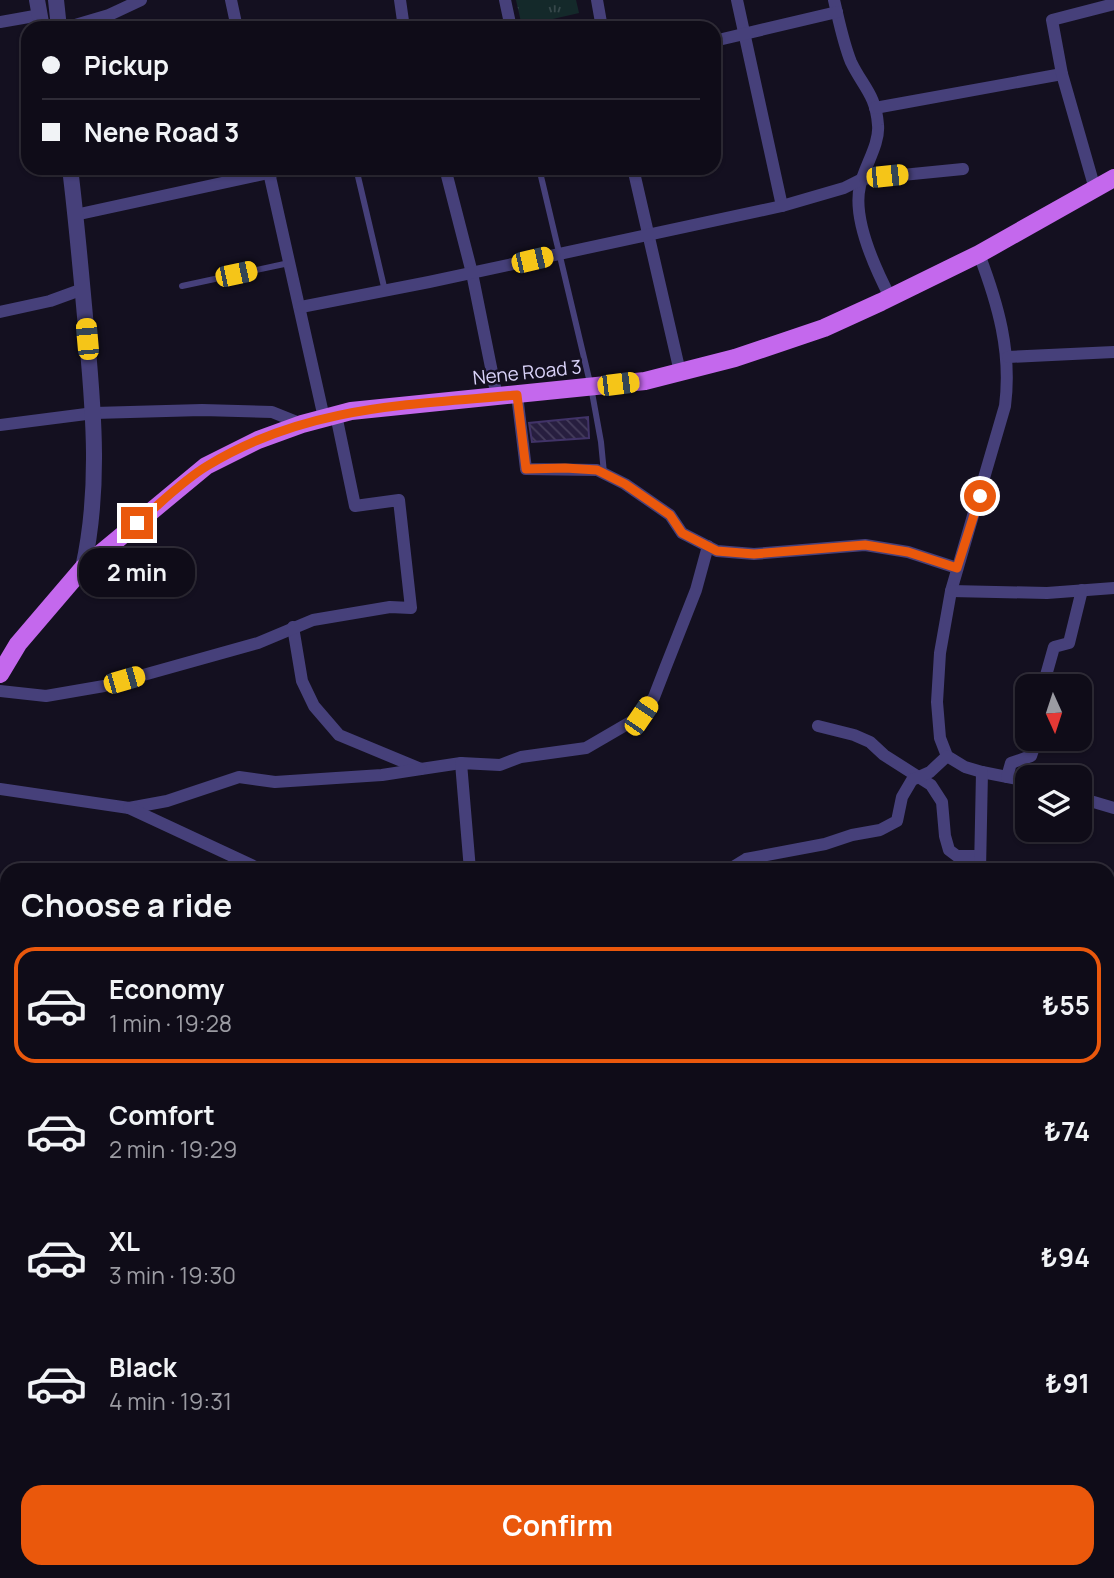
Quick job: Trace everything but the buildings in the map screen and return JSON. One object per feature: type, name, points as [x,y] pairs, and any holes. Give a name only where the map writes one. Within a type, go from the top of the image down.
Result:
[{"type":"main road","name":"Nene Road 3","points":[[0,674],[18,644],[83,568],[206,467],[258,440],[302,424],[351,411],[645,381],[735,358],[824,328],[890,297],[979,254],[1114,178]]},
{"type":"street","points":[[56,0],[59,21]]},
{"type":"street","points":[[89,21],[141,0]]},
{"type":"street","points":[[231,0],[236,21]]},
{"type":"street","points":[[400,0],[403,21]]},
{"type":"street","points":[[505,0],[510,21]]},
{"type":"street","points":[[597,0],[600,21]]},
{"type":"street","points":[[737,0],[782,206]]},
{"type":"street","points":[[1095,189],[1062,74],[1052,20],[1114,4]]},
{"type":"street","points":[[721,39],[836,6],[851,62],[873,96],[876,108],[878,128],[859,188],[861,223],[875,269],[890,297]]},
{"type":"street","points":[[0,22],[40,14]]},
{"type":"street","points":[[876,108],[1062,74]]},
{"type":"street","points":[[301,307],[782,206],[844,188],[862,179],[963,169]]},
{"type":"street","points":[[71,175],[94,413],[91,532],[83,568]]},
{"type":"street","points":[[75,215],[251,175]]},
{"type":"street","points":[[0,691],[47,696],[104,686],[258,643],[313,620],[390,607],[411,608],[399,499],[355,506],[301,307],[270,175]]},
{"type":"street","points":[[447,175],[472,273],[497,397]]},
{"type":"street","points":[[635,175],[680,372]]},
{"type":"street","points":[[979,254],[993,289],[1007,357],[1008,382],[1005,406],[951,591],[940,653],[937,702],[940,738],[947,756],[982,772],[1015,778]]},
{"type":"street","points":[[0,312],[50,301],[83,289]]},
{"type":"street","points":[[1007,357],[1114,352]]},
{"type":"street","points":[[517,395],[526,469],[597,470],[625,484],[670,515],[682,533],[717,551],[754,554],[865,545],[908,552],[957,568]]},
{"type":"street","points":[[0,425],[94,413],[202,410],[272,412],[302,424]]},
{"type":"street","points":[[129,808],[167,801],[239,777],[275,782],[382,775],[461,763],[500,765],[521,757],[586,748],[641,716],[654,697],[696,590],[708,546]]},
{"type":"street","points":[[951,591],[1047,593],[1114,588]]},
{"type":"street","points":[[1046,674],[1054,648],[1069,643],[1082,590]]},
{"type":"street","points":[[293,627],[302,681],[314,706],[339,735],[421,769]]},
{"type":"street","points":[[818,726],[854,735],[870,743],[931,785],[942,802],[949,850],[957,856],[980,856]]},
{"type":"street","points":[[1007,777],[1011,763],[1031,756],[1033,751]]},
{"type":"street","points":[[739,863],[746,859],[778,855],[880,830],[897,821],[902,797],[912,780],[930,772],[947,756]]},
{"type":"street","points":[[461,763],[469,863]]},
{"type":"street","points":[[980,863],[982,772]]},
{"type":"street","points":[[0,789],[129,808],[247,863]]},
{"type":"street","points":[[1092,802],[1114,808]]},
{"type":"lane","points":[[358,175],[385,291]]},
{"type":"lane","points":[[541,175],[591,387],[604,474]]},
{"type":"lane","points":[[182,286],[290,262]]},
{"type":"green space","points":[[516,0],[576,0],[579,13],[544,21],[521,21]]},
{"type":"route","points":[[137,523],[206,467],[258,440],[302,424],[351,411],[517,395],[526,469],[597,470],[625,484],[670,515],[682,533],[717,551],[754,554],[865,545],[908,552],[957,568],[980,496]]}]
